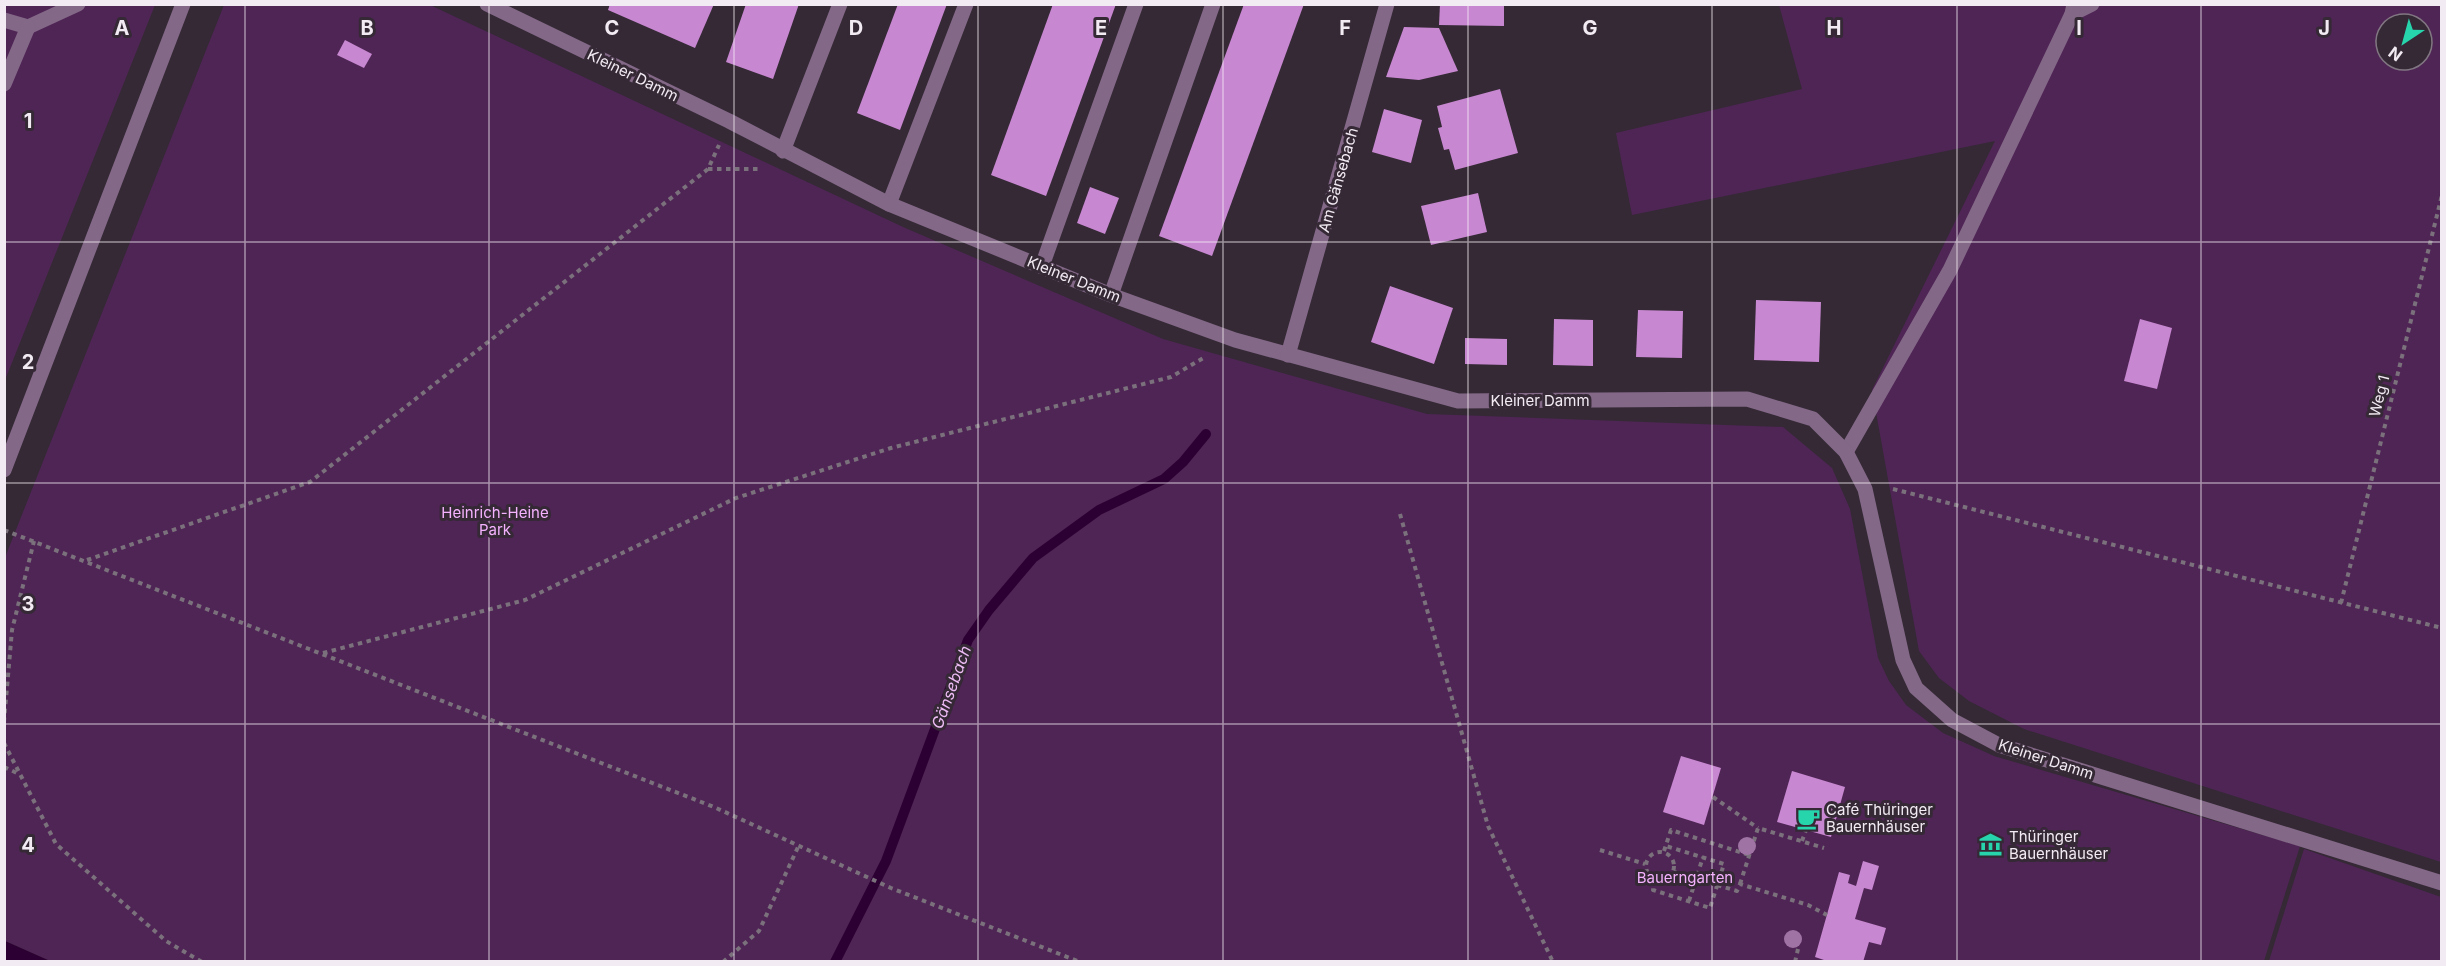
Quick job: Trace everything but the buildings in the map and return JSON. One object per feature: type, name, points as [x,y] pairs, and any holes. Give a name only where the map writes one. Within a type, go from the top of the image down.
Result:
[{"type":"street","points":[[4,20],[28,27],[78,4]]},
{"type":"street","points":[[4,470],[12,432],[183,4]]},
{"type":"street","name":"Kleiner Damm","points":[[487,4],[729,122],[889,204],[1111,295],[1235,340],[1458,401],[1747,399],[1813,419],[1846,452],[1865,489],[1903,660],[1916,688],[1952,720],[1999,745],[2442,883]]},
{"type":"street","points":[[783,151],[840,4]]},
{"type":"street","points":[[889,204],[966,4]]},
{"type":"street","points":[[1042,266],[1136,4]]},
{"type":"street","points":[[1111,295],[1213,4]]},
{"type":"street","name":"Am Gänsebach","points":[[1288,355],[1387,4]]},
{"type":"street","points":[[1846,452],[1950,270],[2073,9],[2092,4]]},
{"type":"street","points":[[4,84],[28,27]]},
{"type":"path","points":[[86,561],[310,482],[708,169],[768,169],[783,151]]},
{"type":"path","name":"Weg 1","points":[[2341,603],[2442,195]]},
{"type":"path","points":[[322,653],[525,600],[736,498],[891,448],[1171,376],[1235,340]]},
{"type":"path","points":[[1865,489],[1889,488],[2442,628]]},
{"type":"path","points":[[1400,514],[1488,826],[1553,962]]},
{"type":"path","points":[[4,530],[714,807],[891,888],[1080,962]]},
{"type":"path","points":[[4,722],[12,630],[34,541]]},
{"type":"path","points":[[4,743],[56,844],[166,941],[202,962]]},
{"type":"path","points":[[4,767],[20,774]]},
{"type":"path","points":[[1713,797],[1758,828],[1824,848]]},
{"type":"path","points":[[1674,872],[1737,891],[1758,828]]},
{"type":"path","points":[[1665,849],[1671,830],[1749,855]]},
{"type":"path","points":[[1802,841],[1806,830]]},
{"type":"path","points":[[723,962],[759,931],[799,845]]},
{"type":"path","points":[[1656,880],[1653,890],[1710,908],[1724,864],[1665,849],[1652,853],[1645,864],[1647,874],[1656,880],[1666,880],[1674,872],[1674,859],[1665,849]]},
{"type":"path","points":[[1600,850],[1645,864]]},
{"type":"path","points":[[1689,902],[1703,858]]},
{"type":"path","points":[[1740,884],[1808,905],[1827,915]]},
{"type":"path","points":[[1795,962],[1798,949]]},
{"type":"green space","points":[[5,5],[155,5],[5,380]]},
{"type":"green space","name":"Heinrich-Heine Park","points":[[224,5],[430,5],[903,227],[1163,339],[1427,414],[1783,427],[1832,468],[1850,509],[1878,658],[1889,681],[1906,705],[1943,733],[1994,756],[2300,846],[2264,961],[50,961],[5,941],[4,560]]},
{"type":"green space","points":[[1779,5],[2441,5],[2441,862],[2024,729],[1969,701],[1939,678],[1919,651],[1872,390],[1995,141],[1632,215],[1616,133],[1802,89]]},
{"type":"green space","points":[[2304,849],[2441,897],[2441,961],[2269,961]]},
{"type":"shaded area","points":[[5,941],[50,961],[5,961]]},
{"type":"waterway","name":"Gänsebach","points":[[835,962],[886,861],[968,640],[989,610],[1033,558],[1099,510],[1164,479],[1183,462],[1206,434]]},
{"type":"place","name":"Café Thüringer Bauernhäuser","points":[[1808,818]]},
{"type":"place","name":"Thüringer Bauernhäuser","points":[[1991,845]]},
{"type":"park label","name":"Bauerngarten","points":[[1685,877]]}]
